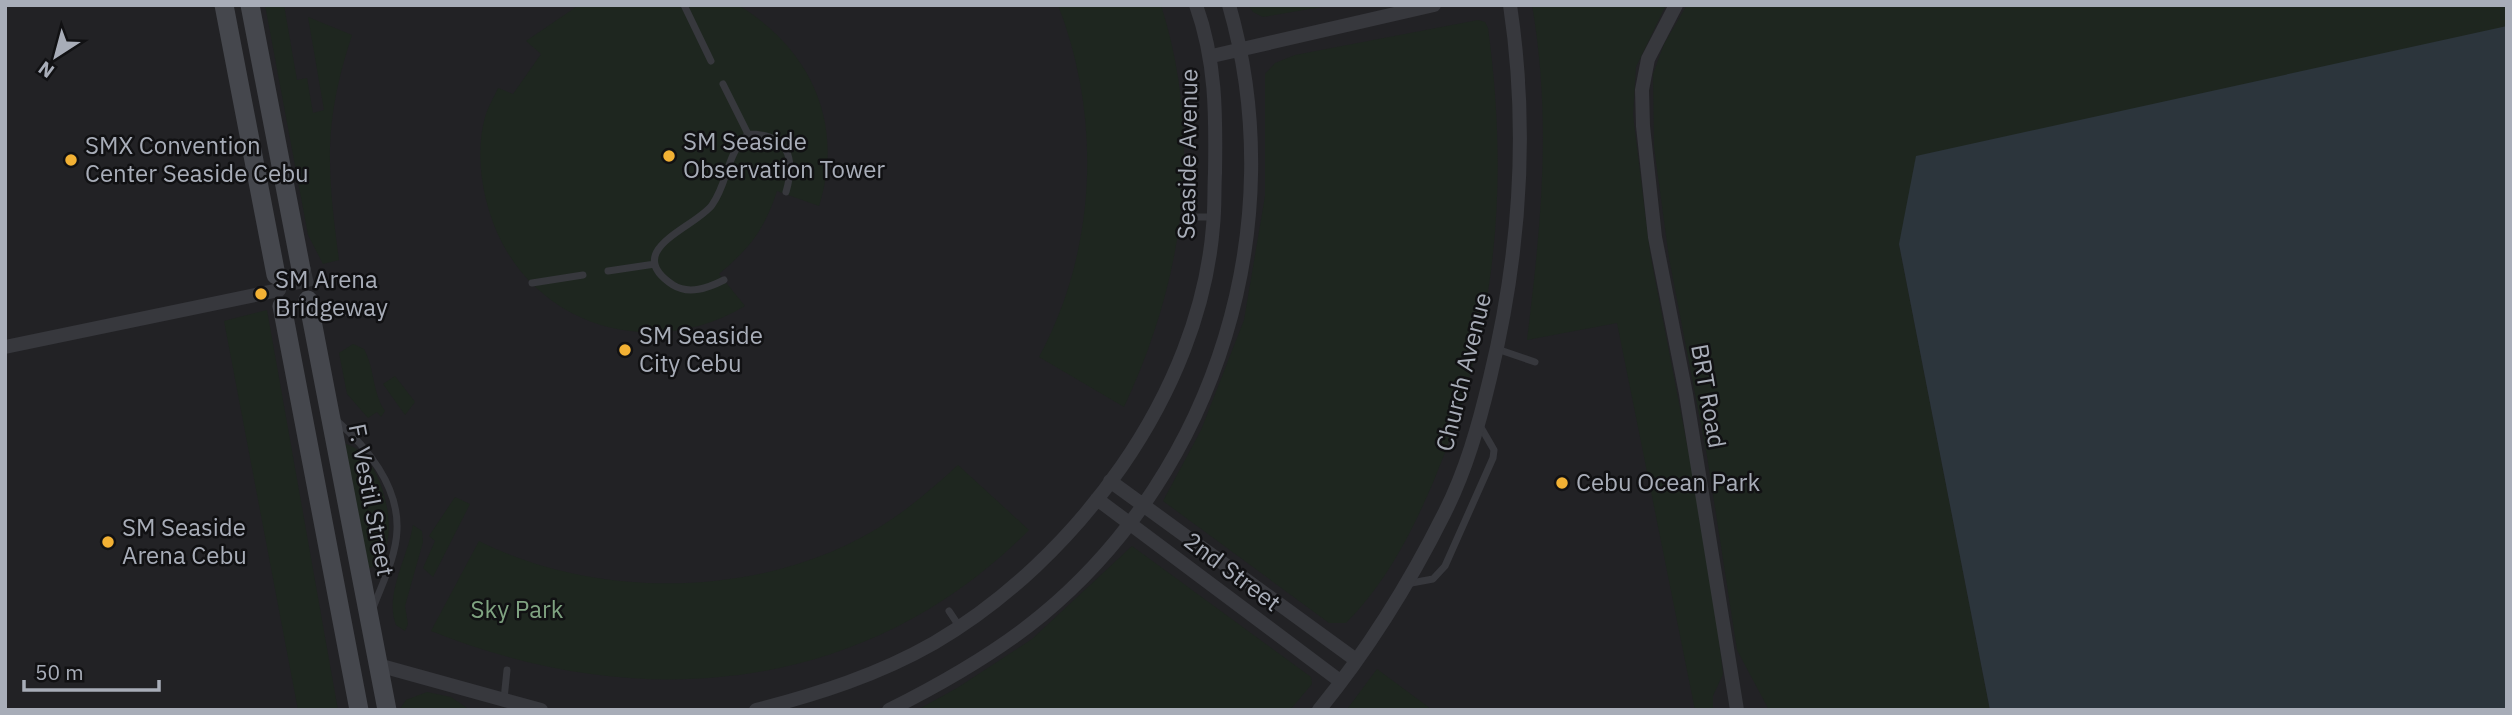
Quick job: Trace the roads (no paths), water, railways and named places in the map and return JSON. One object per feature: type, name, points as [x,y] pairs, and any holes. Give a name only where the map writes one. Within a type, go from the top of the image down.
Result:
[{"type":"main road","name":"F. Vestil Street","points":[[224,5],[359,710]]},
{"type":"main road","points":[[250,5],[301,269]]},
{"type":"main road","name":"F. Vestil Street","points":[[309,309],[387,710]]},
{"type":"street","name":"Seaside Avenue","points":[[756,710],[815,695],[875,672],[934,643],[959,626],[1018,582],[1097,499],[1143,432],[1174,374],[1204,280],[1214,217],[1216,95],[1212,56],[1196,5]]},
{"type":"street","points":[[889,710],[940,685],[1042,615],[1076,584],[1143,505],[1192,425],[1221,353],[1237,296],[1248,234],[1251,193],[1250,104],[1242,48],[1229,5]]},
{"type":"street","points":[[1212,56],[1434,5]]},
{"type":"street","name":"Church Avenue","points":[[1319,710],[1356,660],[1405,584],[1445,513],[1478,423],[1497,349],[1515,242],[1522,140],[1520,77],[1510,5]]},
{"type":"street","name":"BRT Road","points":[[1676,5],[1648,59],[1642,90],[1643,127],[1655,237],[1686,394],[1737,710]]},
{"type":"street","points":[[5,347],[279,290]]},
{"type":"street","name":"2nd Street","points":[[1110,481],[1356,660]]},
{"type":"street","name":"2nd Street","points":[[1097,499],[1340,681]]},
{"type":"street","points":[[378,665],[503,705],[541,710]]},
{"type":"lane","points":[[684,5],[711,61]]},
{"type":"lane","points":[[723,84],[748,134]]},
{"type":"lane","points":[[748,134],[768,135],[787,150],[791,161],[786,192]]},
{"type":"lane","points":[[655,264],[662,243],[710,208],[722,189],[731,153],[748,134]]},
{"type":"lane","points":[[1195,217],[1214,217]]},
{"type":"lane","points":[[608,271],[655,264]]},
{"type":"lane","points":[[655,264],[663,277],[688,291],[724,280]]},
{"type":"lane","points":[[532,283],[583,275]]},
{"type":"lane","points":[[309,309],[360,310]]},
{"type":"lane","points":[[1497,349],[1535,362]]},
{"type":"lane","points":[[303,418],[329,413],[358,439],[375,460],[390,493],[397,529],[392,556],[369,618]]},
{"type":"lane","points":[[1405,584],[1433,579],[1445,566],[1493,458],[1494,450],[1478,423]]},
{"type":"lane","points":[[949,611],[959,626]]},
{"type":"lane","points":[[503,705],[507,670]]},
{"type":"tunnel","points":[[301,269],[308,300]]},
{"type":"place","name":"SM Seaside Observation Tower","points":[[669,156]]},
{"type":"place","name":"SMX Convention Center Seaside Cebu","points":[[71,160]]},
{"type":"place","name":"SM Arena Bridgeway","points":[[261,294]]},
{"type":"place","name":"SM Seaside City Cebu","points":[[625,350]]},
{"type":"place","name":"Cebu Ocean Park","points":[[1562,483]]},
{"type":"place","name":"SM Seaside Arena Cebu","points":[[108,542]]},
{"type":"park label","name":"Sky Park","points":[[517,610]]}]
